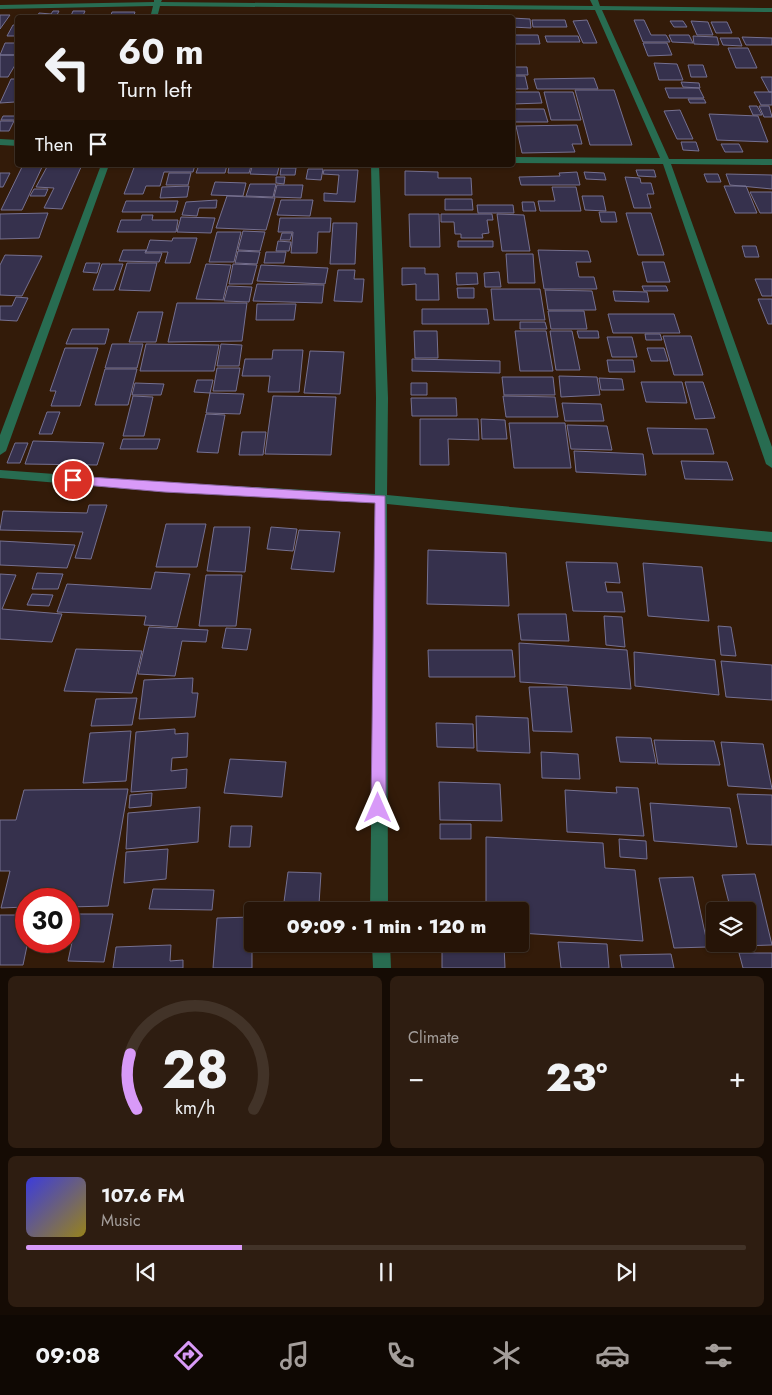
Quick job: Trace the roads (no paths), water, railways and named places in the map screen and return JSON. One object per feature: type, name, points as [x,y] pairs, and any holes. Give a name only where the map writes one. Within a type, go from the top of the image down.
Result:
[{"type":"street","points":[[154,15],[158,2]]},
{"type":"street","points":[[0,7],[158,2],[595,3],[772,10]]},
{"type":"street","points":[[595,3],[666,161],[772,464]]},
{"type":"street","points":[[0,142],[15,143]]},
{"type":"street","points":[[515,160],[772,162]]},
{"type":"street","points":[[0,451],[104,167]]},
{"type":"street","points":[[375,167],[382,398],[378,865],[380,902]]},
{"type":"street","points":[[0,474],[164,487],[381,499],[772,537]]},
{"type":"street","points":[[381,952],[382,968]]}]
